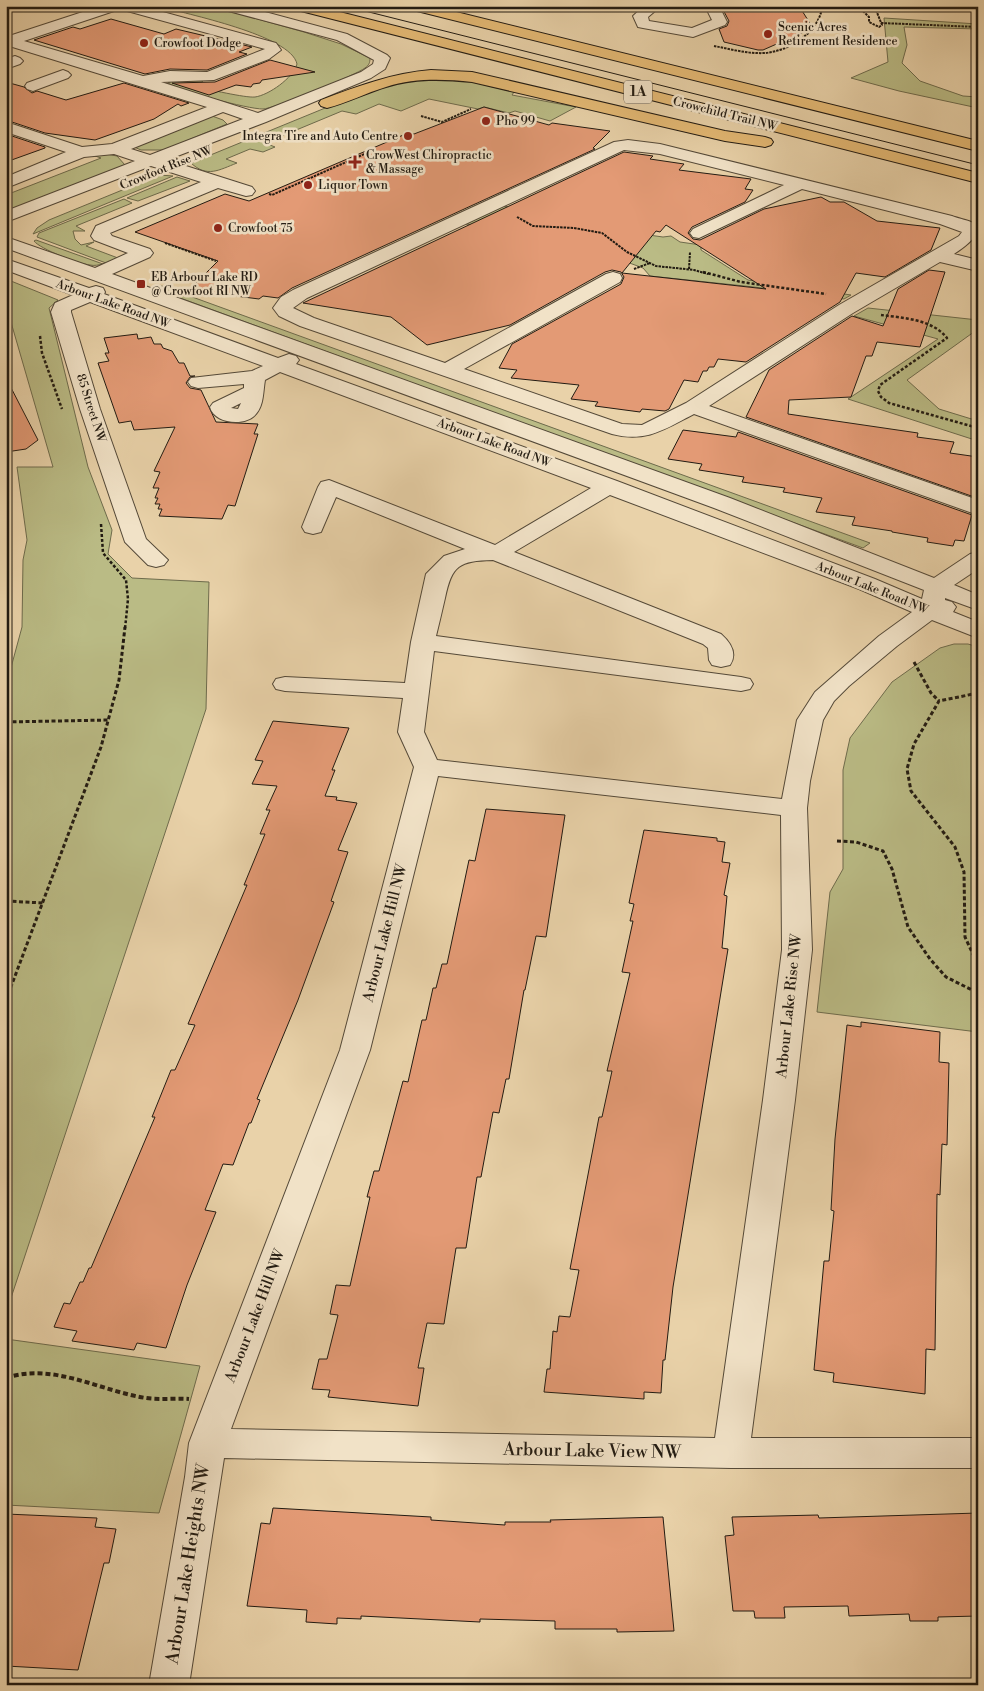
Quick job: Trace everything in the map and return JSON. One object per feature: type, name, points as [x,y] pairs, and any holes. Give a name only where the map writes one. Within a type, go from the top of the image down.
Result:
[{"type":"highway","name":"Crowchild Trail NW","points":[[298,6],[978,178]]},
{"type":"highway","name":"Crowchild Trail NW","points":[[414,6],[978,146]]},
{"type":"highway","points":[[342,37],[395,50]]},
{"type":"highway","points":[[440,60],[784,146]]},
{"type":"highway","points":[[327,103],[399,77],[448,74],[472,77],[724,136],[765,142]]},
{"type":"highway","points":[[920,179],[978,193]]},
{"type":"street","points":[[116,6],[9,41],[143,81],[260,119]]},
{"type":"street","points":[[124,6],[270,46],[273,50],[264,56],[209,77],[170,76],[143,81]]},
{"type":"street","points":[[226,6],[342,37]]},
{"type":"street","points":[[654,6],[640,16],[643,24],[693,33],[720,22],[713,8]]},
{"type":"street","name":"Crowfoot Rise NW","points":[[14,234],[159,163],[366,75],[380,66],[382,58],[342,37]]},
{"type":"street","points":[[33,86],[64,75]]},
{"type":"street","name":"Crowfoot Rise NW","points":[[6,217],[327,103]]},
{"type":"street","points":[[6,183],[81,152],[115,149],[222,107]]},
{"type":"street","points":[[6,127],[81,152]]},
{"type":"street","points":[[628,145],[660,149],[800,184],[946,220],[969,228],[971,233],[965,240],[854,304],[693,407],[647,430],[634,432],[619,430],[307,322],[286,312],[284,308],[288,300],[300,294],[486,206],[620,146],[628,145]]},
{"type":"street","points":[[115,149],[246,191]]},
{"type":"street","points":[[97,274],[144,253],[106,240],[100,236],[102,230],[217,182]]},
{"type":"street","points":[[699,233],[800,184]]},
{"type":"street","name":"Arbour Lake Road NW","points":[[14,234],[97,274],[722,503],[933,598],[978,631]]},
{"type":"street","points":[[939,256],[978,266]]},
{"type":"street","name":"Arbour Lake Road NW","points":[[6,264],[609,486],[867,584],[933,598]]},
{"type":"street","points":[[448,370],[613,278]]},
{"type":"street","name":"85 Street NW","points":[[120,282],[86,295],[62,307],[61,312],[90,409],[136,542],[156,560]]},
{"type":"street","points":[[238,419],[226,415],[221,411],[220,407],[255,384],[280,364],[307,351]]},
{"type":"street","points":[[198,382],[255,384]]},
{"type":"street","points":[[693,407],[978,508]]},
{"type":"street","points":[[609,486],[497,553],[466,556],[452,561],[438,574],[424,642],[411,732],[427,767],[794,808]]},
{"type":"street","points":[[313,527],[329,487],[712,639],[720,646],[721,660]]},
{"type":"street","name":"Arbour Lake Rise NW","points":[[731,1454],[779,1100],[797,950],[794,808],[810,720],[824,697],[840,681],[978,559]]},
{"type":"street","points":[[933,598],[975,599]]},
{"type":"street","points":[[424,642],[741,684]]},
{"type":"street","points":[[285,684],[417,691]]},
{"type":"street","name":"Arbour Lake Hill NW","points":[[207,1443],[355,1050],[427,767]]},
{"type":"street","name":"Arbour Lake View NW","points":[[207,1443],[731,1454],[978,1453]]},
{"type":"street","name":"Arbour Lake Heights NW","points":[[169,1685],[204,1477],[207,1443]]},
{"type":"path","points":[[693,33],[698,42],[764,53],[799,41],[811,33],[819,24],[822,8],[840,6],[860,8],[869,17],[868,22],[879,27],[882,25],[876,10],[870,6]]},
{"type":"path","points":[[888,6],[899,9],[905,6]]},
{"type":"path","points":[[881,23],[978,27]]},
{"type":"path","points":[[421,116],[442,122],[471,109]]},
{"type":"path","points":[[265,193],[272,195],[371,151]]},
{"type":"path","points":[[486,206],[516,216],[533,226],[574,228],[602,233],[627,252],[656,266],[694,270],[747,283],[854,304],[918,321],[936,328],[946,336],[947,338],[944,342],[888,378],[880,385],[878,391],[881,397],[889,403],[978,428]]},
{"type":"path","points":[[160,242],[216,261]]},
{"type":"path","points":[[40,332],[42,353],[64,416]]},
{"type":"path","points":[[6,1000],[101,747],[119,680],[128,599],[126,580],[103,553],[101,524]]},
{"type":"path","points":[[914,662],[931,694],[939,700],[978,693]]},
{"type":"path","points":[[939,700],[914,744],[907,770],[911,791],[955,847],[964,872],[965,937],[978,965]]},
{"type":"path","points":[[6,722],[108,720]]},
{"type":"path","points":[[837,841],[856,842],[883,851],[892,870],[908,927],[930,959],[946,977],[978,993]]},
{"type":"path","points":[[6,901],[43,903]]},
{"type":"path","points":[[6,1378],[11,1375],[41,1372],[147,1398],[194,1400]]},
{"type":"green space","points":[[158,6],[211,6],[341,44],[370,58],[369,63],[365,68],[347,77],[270,108],[255,108],[214,99],[168,83],[174,80],[203,81],[196,87],[255,97],[261,96],[280,85],[291,75],[297,64],[290,54],[277,44],[258,35],[213,20]]},
{"type":"green space","points":[[884,18],[978,24],[978,29],[904,27],[907,45],[902,63],[920,81],[963,96],[978,97],[978,108],[899,91],[851,78],[888,62]]},
{"type":"green space","points":[[423,77],[472,82],[514,92],[512,95],[576,107],[550,121],[515,111],[509,113],[484,107],[478,109],[429,99],[401,111],[379,104],[356,114],[342,111],[265,143],[275,147],[263,152],[250,149],[226,159],[237,163],[219,170],[202,170],[191,163],[374,88]]},
{"type":"green space","points":[[212,116],[223,120],[227,124],[164,150],[141,150],[134,147]]},
{"type":"green space","points":[[106,154],[117,156],[125,165],[24,205],[6,210],[6,195],[101,158],[95,156]]},
{"type":"green space","points":[[159,175],[173,176],[33,234],[37,228],[49,220]]},
{"type":"green space","points":[[177,177],[190,181],[138,201],[127,198]]},
{"type":"green space","points":[[124,199],[132,203],[76,226],[85,231],[73,231],[75,239],[81,245],[94,242],[86,246],[118,258],[106,263],[37,237],[39,233]]},
{"type":"green space","points":[[504,206],[584,226],[663,237],[671,236],[680,242],[701,245],[701,250],[748,280],[851,295],[844,299],[650,276],[643,268],[551,234],[466,224]]},
{"type":"green space","points":[[36,240],[103,264],[85,264],[69,259],[44,248],[34,241]]},
{"type":"green space","points":[[6,279],[58,300],[49,308],[88,467],[112,530],[108,554],[132,578],[209,582],[206,709],[6,1313],[6,924],[12,909],[6,908],[6,686],[22,627],[23,560],[27,540],[17,467],[53,467],[6,305]]},
{"type":"green space","points":[[162,286],[870,543],[863,548],[161,291],[164,289],[158,287]]},
{"type":"green space","points":[[868,308],[978,320],[978,329],[907,380],[939,409],[978,421],[978,441],[848,399],[938,339],[854,316]]},
{"type":"green space","points":[[954,644],[968,644],[978,647],[978,1032],[817,1012],[830,892],[843,869],[843,770],[850,738],[892,682],[940,648]]},
{"type":"green space","points":[[6,1339],[200,1366],[159,1513],[6,1505]]},
{"type":"building","name":"Scenic Acres Retirement Residence","points":[[721,6],[799,6],[813,28],[763,50],[724,42],[719,29],[727,26],[729,21]]},
{"type":"building","name":"Crowfoot Dodge","points":[[111,19],[164,34],[176,29],[252,47],[239,52],[247,54],[207,70],[170,69],[145,74],[34,40],[73,27],[80,29]]},
{"type":"building","points":[[270,60],[315,72],[262,80],[251,87],[236,85],[209,95],[172,83],[215,82]]},
{"type":"building","points":[[6,82],[24,87],[32,93],[37,91],[66,100],[124,83],[189,103],[181,106],[178,104],[154,119],[95,140],[45,133],[6,120]]},
{"type":"building","points":[[484,107],[549,125],[552,123],[610,131],[593,148],[595,149],[292,288],[278,298],[263,296],[259,299],[189,290],[218,261],[135,232],[225,194],[249,201],[408,133],[414,134]]},
{"type":"building","points":[[6,134],[45,147],[45,148],[6,162]]},
{"type":"building","points":[[624,152],[653,156],[650,159],[684,164],[679,170],[751,179],[745,189],[753,190],[745,202],[692,227],[688,233],[693,239],[700,240],[764,209],[821,197],[830,202],[844,202],[877,221],[940,228],[931,250],[885,277],[856,273],[840,302],[746,362],[718,359],[714,367],[709,367],[707,371],[703,371],[698,382],[684,380],[669,409],[665,411],[642,409],[640,412],[595,406],[598,402],[571,399],[579,385],[511,378],[517,370],[499,368],[512,344],[621,284],[624,277],[621,272],[612,270],[605,272],[510,325],[427,345],[391,317],[303,303]],"holes":[[[666,225],[766,289],[622,273],[656,231],[660,232]]]},
{"type":"building","points":[[929,270],[945,272],[920,347],[877,342],[872,356],[866,356],[851,397],[789,400],[788,414],[918,433],[917,437],[954,442],[950,453],[978,457],[977,498],[746,417],[769,370],[852,316],[883,326],[898,289]]},
{"type":"building","points":[[137,334],[138,339],[151,337],[154,344],[161,344],[163,348],[172,351],[179,363],[184,363],[190,376],[195,376],[190,377],[186,383],[190,388],[201,390],[216,422],[258,424],[254,434],[258,434],[235,506],[228,505],[222,519],[159,516],[162,509],[158,509],[160,504],[155,504],[158,498],[155,498],[159,488],[153,488],[160,472],[154,471],[175,427],[134,430],[131,421],[119,423],[98,363],[109,361],[105,353],[109,353],[104,338]]},
{"type":"building","points":[[6,378],[38,440],[26,449],[6,452]]},
{"type":"building","points":[[683,430],[736,437],[738,432],[972,515],[964,541],[955,540],[953,546],[927,542],[928,538],[852,525],[855,517],[816,512],[822,498],[783,492],[785,488],[742,482],[744,477],[699,470],[702,464],[668,459]]},
{"type":"building","points":[[273,721],[349,728],[332,770],[335,770],[325,796],[337,797],[336,800],[357,803],[338,850],[348,852],[331,901],[334,902],[298,1000],[257,1099],[260,1100],[251,1123],[249,1123],[233,1165],[223,1164],[205,1210],[216,1212],[187,1285],[166,1348],[137,1343],[134,1350],[72,1341],[77,1331],[54,1327],[64,1303],[70,1304],[80,1282],[83,1282],[89,1268],[91,1268],[155,1117],[152,1117],[171,1070],[175,1070],[195,1025],[188,1024],[247,885],[244,885],[265,834],[260,834],[270,810],[266,810],[277,786],[252,784],[263,761],[255,760]]},
{"type":"building","points":[[486,809],[565,815],[546,937],[536,936],[524,990],[509,1079],[506,1079],[499,1113],[493,1112],[481,1177],[477,1177],[466,1248],[456,1248],[444,1324],[427,1323],[418,1368],[424,1368],[418,1406],[328,1397],[330,1390],[312,1389],[319,1359],[327,1359],[338,1315],[330,1314],[336,1285],[350,1286],[370,1197],[367,1197],[374,1171],[379,1171],[403,1081],[408,1082],[422,1020],[426,1020],[433,988],[436,988],[442,964],[447,964],[469,860],[475,861]]},
{"type":"building","points":[[644,830],[717,838],[717,841],[725,842],[722,862],[730,863],[724,895],[727,896],[722,948],[728,949],[673,1287],[665,1360],[663,1360],[661,1393],[644,1392],[644,1399],[544,1392],[547,1369],[550,1369],[553,1331],[557,1332],[559,1316],[570,1317],[579,1270],[570,1269],[599,1117],[602,1117],[612,1071],[607,1071],[630,973],[622,972],[633,921],[630,921],[634,904],[629,903]]},
{"type":"building","points":[[861,1022],[940,1032],[939,1062],[949,1063],[947,1145],[942,1144],[940,1195],[937,1194],[935,1350],[926,1349],[925,1394],[833,1382],[834,1373],[814,1370],[824,1261],[829,1261],[834,1211],[831,1210],[835,1139],[847,1025],[861,1027]]},
{"type":"building","points":[[273,1508],[431,1517],[431,1520],[505,1525],[505,1522],[663,1517],[674,1631],[617,1632],[617,1629],[555,1629],[555,1621],[480,1619],[480,1622],[361,1616],[361,1619],[337,1618],[337,1624],[306,1622],[307,1610],[247,1606],[261,1523],[270,1524]]},
{"type":"building","points":[[978,1513],[978,1616],[938,1617],[938,1621],[910,1621],[909,1614],[849,1616],[848,1606],[784,1607],[785,1618],[755,1618],[754,1611],[733,1611],[725,1536],[734,1535],[732,1517],[818,1515],[819,1518]]},
{"type":"building","points":[[6,1514],[97,1518],[95,1527],[116,1529],[109,1563],[104,1563],[78,1670],[6,1666]]},
{"type":"tram line","points":[[345,6],[978,165]]},
{"type":"place","name":"Scenic Acres Retirement Residence","points":[[768,34]]},
{"type":"place","name":"Crowfoot Dodge","points":[[144,43]]},
{"type":"place","name":"Pho 99","points":[[486,121]]},
{"type":"place","name":"Integra Tire and Auto Centre","points":[[408,136]]},
{"type":"place","name":"CrowWest Chiropractic & Massage","points":[[355,162]]},
{"type":"place","name":"Liquor Town","points":[[308,185]]},
{"type":"place","name":"Crowfoot 75","points":[[218,228]]},
{"type":"place","name":"EB Arbour Lake RD @ Crowfoot RI NW","points":[[141,284]]}]
